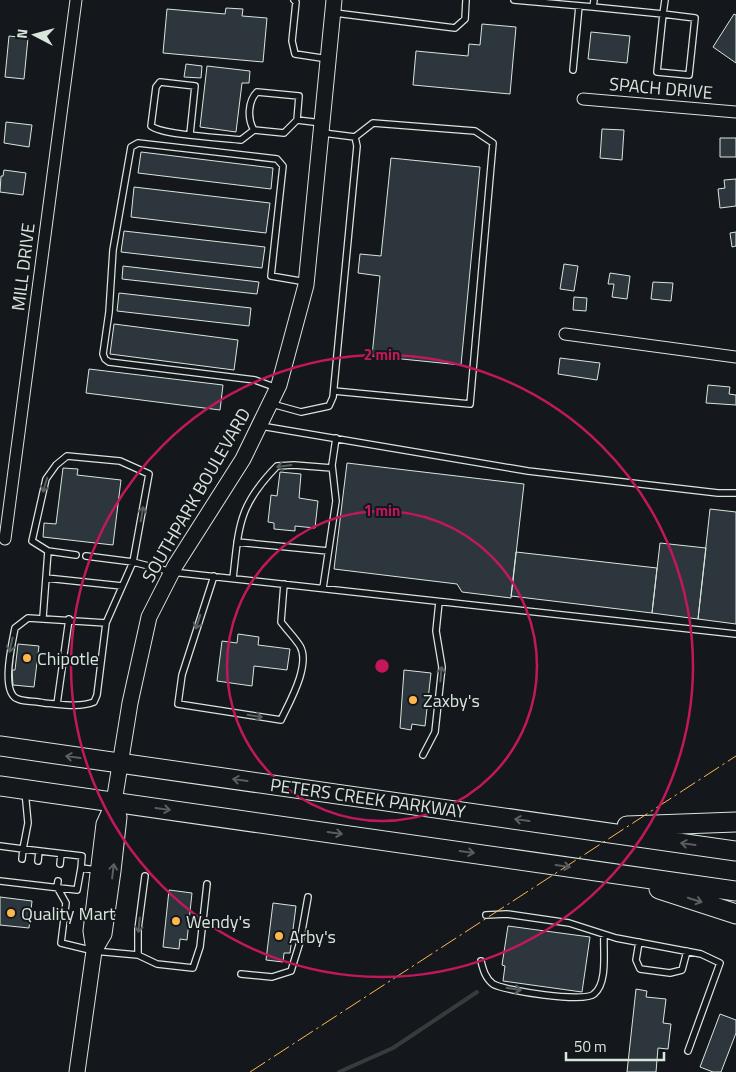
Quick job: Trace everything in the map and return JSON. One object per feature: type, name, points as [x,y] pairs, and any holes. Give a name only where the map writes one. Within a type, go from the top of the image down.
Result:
[{"type":"main road","name":"PETERS CREEK PARKWAY","points":[[0,746],[736,851]]},
{"type":"main road","points":[[0,786],[736,890]]},
{"type":"main road","points":[[570,827],[736,822]]},
{"type":"main road","points":[[598,871],[736,914]]},
{"type":"street","name":"MILL DRIVE","points":[[5,538],[76,0]]},
{"type":"street","name":"SOUTHPARK BOULEVARD","points":[[77,1072],[94,951],[91,931],[104,824],[114,802],[130,703],[149,617],[172,572],[243,459],[270,403],[277,388],[306,282],[333,6]]},
{"type":"street","name":"SPACH DRIVE","points":[[582,99],[736,112]]},
{"type":"street","points":[[565,334],[736,357]]},
{"type":"street","name":"SOUTHPARK BOULEVARD","points":[[94,951],[104,934],[113,871],[119,817],[114,802]]},
{"type":"lane","points":[[294,0],[296,2],[292,41],[295,54],[328,58]]},
{"type":"lane","points":[[333,6],[456,28],[464,19],[466,0]]},
{"type":"lane","points":[[514,0],[579,6],[593,3],[663,14],[695,18],[689,75],[657,72],[663,14],[665,0]]},
{"type":"lane","points":[[573,70],[579,6]]},
{"type":"lane","points":[[190,134],[195,86],[160,82],[156,87],[151,126],[156,130],[190,134],[241,140],[254,130],[284,133],[297,120],[299,96],[257,92],[251,98],[250,123],[254,130]]},
{"type":"lane","points":[[297,120],[355,137]]},
{"type":"lane","points":[[334,391],[470,404],[493,143],[475,131],[373,123],[355,137]]},
{"type":"lane","points":[[270,403],[301,412],[314,410],[329,406],[334,391],[357,146],[355,137]]},
{"type":"lane","points":[[277,388],[255,380],[110,362],[105,359],[113,250],[131,147],[138,143],[278,159],[283,166],[271,276],[306,282]]},
{"type":"lane","points":[[259,426],[528,471],[718,494],[736,493]]},
{"type":"lane","points":[[323,588],[336,502],[332,468],[336,438]]},
{"type":"lane","points":[[76,555],[48,551],[32,541],[46,479],[56,465],[67,456],[120,461],[149,474],[133,562],[106,622],[97,694],[94,702],[85,706],[58,704],[17,699],[9,694],[6,684],[15,628],[28,618],[43,617],[106,622]]},
{"type":"lane","points":[[232,578],[243,512],[260,483],[276,466],[294,465],[332,468]]},
{"type":"lane","points":[[237,542],[328,551]]},
{"type":"lane","points":[[43,617],[48,551]]},
{"type":"lane","points":[[86,556],[133,562],[172,572],[736,634]]},
{"type":"lane","points":[[214,576],[182,675],[178,704],[281,720],[298,683],[303,664],[301,648],[281,622],[284,584]]},
{"type":"lane","points":[[46,578],[122,586]]},
{"type":"lane","points":[[423,755],[435,732],[442,667],[436,631],[439,602]]},
{"type":"lane","points":[[58,704],[69,619]]},
{"type":"lane","points":[[22,859],[28,823],[25,789]]},
{"type":"lane","points":[[0,846],[82,856],[77,890],[58,884],[0,881]]},
{"type":"lane","points":[[38,861],[39,851]]},
{"type":"lane","points":[[60,864],[61,854]]},
{"type":"lane","points":[[81,868],[99,870]]},
{"type":"lane","points":[[19,883],[20,876]]},
{"type":"lane","points":[[138,955],[138,929],[146,876]]},
{"type":"lane","points":[[58,884],[66,903],[61,943],[94,951],[138,955],[158,964],[193,968],[200,947],[207,884]]},
{"type":"lane","points":[[241,974],[272,977],[291,971],[300,942],[308,897]]},
{"type":"lane","points":[[486,916],[507,914],[569,923],[604,935],[702,954],[720,962],[688,1051]]},
{"type":"lane","points":[[481,961],[488,979],[500,987],[570,998],[588,998],[596,993],[600,986],[604,935]]},
{"type":"lane","points":[[639,942],[636,960],[640,969],[676,973],[682,970],[687,951]]},
{"type":"building","points":[[226,8],[243,9],[242,16],[267,18],[263,62],[163,53],[167,9],[225,14]]},
{"type":"building","points":[[734,14],[736,15],[736,63],[713,47]]},
{"type":"building","points":[[482,24],[516,27],[510,94],[413,85],[416,51],[468,56],[469,44],[480,45]]},
{"type":"building","points":[[591,32],[630,36],[627,63],[588,59]]},
{"type":"building","points":[[9,36],[28,38],[24,79],[5,77]]},
{"type":"building","points":[[186,64],[202,66],[201,78],[184,77]]},
{"type":"building","points":[[207,66],[250,71],[249,83],[242,83],[236,132],[200,127]]},
{"type":"building","points":[[6,122],[32,125],[29,147],[4,143]]},
{"type":"building","points":[[602,129],[624,130],[622,160],[600,158]]},
{"type":"building","points":[[720,138],[736,138],[736,157],[720,157]]},
{"type":"building","points":[[141,152],[273,168],[271,189],[138,173]]},
{"type":"building","points":[[391,158],[480,167],[461,365],[372,356],[380,276],[358,273],[360,254],[381,256]]},
{"type":"building","points":[[4,170],[26,173],[23,195],[0,192],[1,176],[3,176]]},
{"type":"building","points":[[736,179],[736,206],[720,208],[718,189],[725,188],[724,180]]},
{"type":"building","points":[[134,187],[270,203],[266,233],[131,217]]},
{"type":"building","points":[[124,231],[265,247],[262,268],[121,252]]},
{"type":"building","points":[[736,232],[736,246],[732,247],[730,233]]},
{"type":"building","points":[[564,264],[578,266],[574,291],[560,289]]},
{"type":"building","points":[[123,266],[259,282],[257,294],[122,279]]},
{"type":"building","points":[[610,273],[630,276],[627,299],[612,297],[614,284],[608,284]]},
{"type":"building","points":[[653,282],[673,283],[671,301],[651,299]]},
{"type":"building","points":[[119,293],[251,308],[249,326],[117,311]]},
{"type":"building","points":[[574,297],[587,298],[586,311],[573,310]]},
{"type":"building","points":[[114,324],[238,340],[234,370],[110,354]]},
{"type":"building","points":[[560,358],[600,363],[597,380],[558,374]]},
{"type":"building","points":[[89,369],[223,385],[220,410],[86,393]]},
{"type":"building","points":[[708,385],[730,387],[729,394],[736,395],[736,405],[706,403]]},
{"type":"building","points":[[347,463],[524,484],[511,598],[462,592],[457,584],[334,569]]},
{"type":"building","points":[[63,468],[78,469],[77,475],[121,480],[113,545],[43,537],[44,523],[56,524]]},
{"type":"building","points":[[280,472],[301,474],[299,498],[318,501],[315,528],[295,526],[295,531],[274,529],[274,523],[268,522],[271,495],[277,496]]},
{"type":"building","points":[[710,509],[736,512],[736,624],[698,619]]},
{"type":"building","points":[[660,543],[706,548],[698,619],[652,613]]},
{"type":"building","points":[[516,552],[657,568],[652,613],[511,596]]},
{"type":"building","points":[[238,634],[259,637],[258,645],[290,649],[287,670],[254,666],[252,686],[217,681],[222,641],[237,643]]},
{"type":"building","name":"Chipotle","points":[[18,644],[39,646],[34,687],[13,685],[12,670],[15,670]]},
{"type":"building","points":[[404,670],[431,673],[425,726],[412,724],[411,730],[400,728]]},
{"type":"building","points":[[169,890],[192,893],[187,940],[180,939],[179,949],[163,947]]},
{"type":"building","points":[[0,897],[32,901],[29,928],[0,925]]},
{"type":"building","points":[[273,903],[296,906],[290,953],[284,953],[283,962],[266,960]]},
{"type":"building","points":[[508,926],[590,937],[582,992],[503,981],[505,966],[502,965]]},
{"type":"building","points":[[636,989],[647,991],[646,997],[666,999],[663,1023],[671,1024],[668,1049],[658,1048],[656,1072],[627,1072]]},
{"type":"building","points":[[720,1014],[736,1020],[736,1033],[721,1072],[713,1072],[700,1067]]},
{"type":"waterway","points":[[339,1072],[393,1048],[477,992]]},
{"type":"power","points":[[250,1072],[736,756]]},
{"type":"place","name":"Chipotle","points":[[27,658]]},
{"type":"place","name":"Zaxby's","points":[[413,700]]},
{"type":"place","name":"Quality Mart","points":[[11,913]]},
{"type":"place","name":"Wendy's","points":[[176,921]]},
{"type":"place","name":"Arby's","points":[[279,936]]}]
